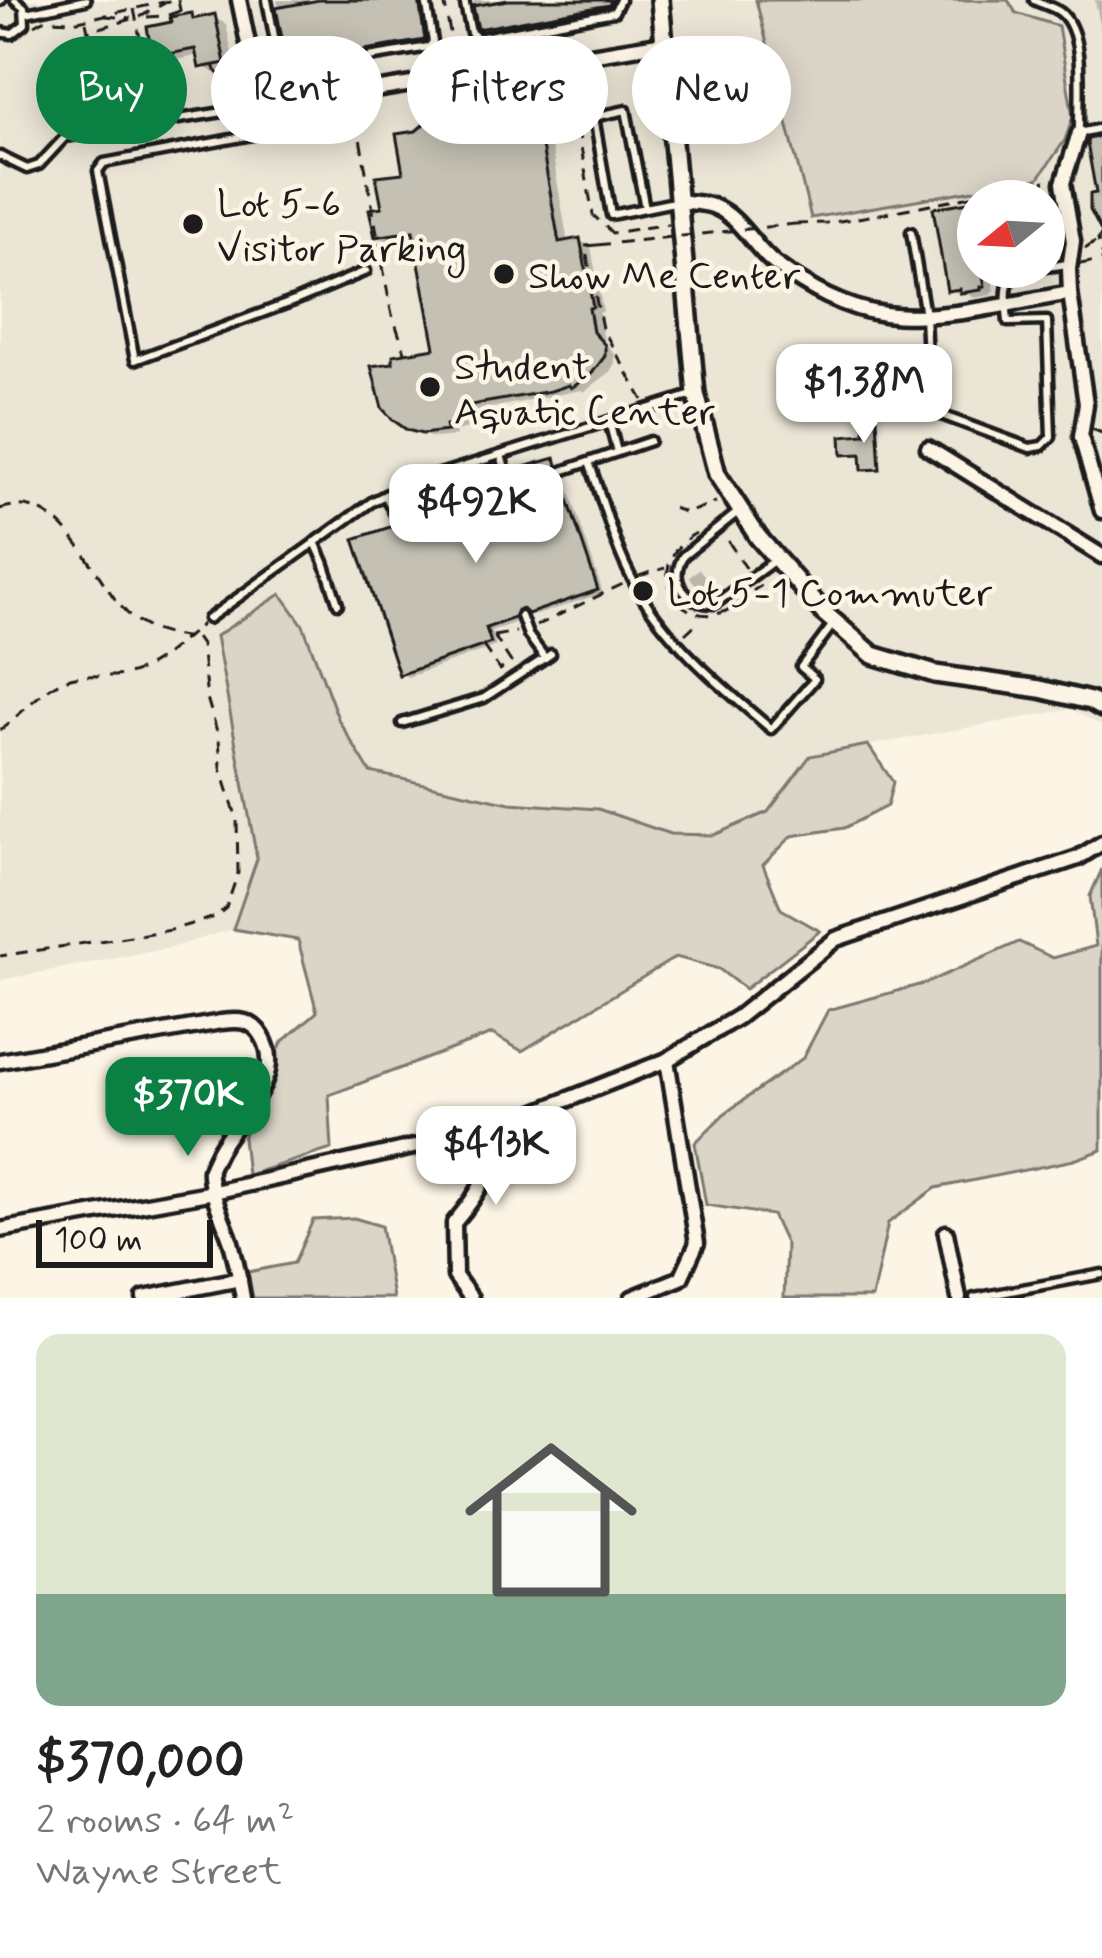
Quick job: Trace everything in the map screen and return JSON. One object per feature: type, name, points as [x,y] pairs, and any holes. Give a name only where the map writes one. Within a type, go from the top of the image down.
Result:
[{"type":"street","points":[[239,0],[246,36]]},
{"type":"street","points":[[660,0],[663,36]]},
{"type":"street","points":[[1078,134],[1064,183],[1073,241],[1070,293],[1086,404],[1081,437],[1102,511]]},
{"type":"street","points":[[673,144],[696,394],[717,474],[776,559],[873,655],[934,674],[1040,689],[1102,708]]},
{"type":"street","points":[[678,201],[714,207],[766,258],[806,286],[885,314],[925,315],[1070,293]]},
{"type":"street","points":[[928,448],[1102,556]]},
{"type":"street","points":[[0,1230],[214,1192],[493,1129],[667,1060],[738,1017],[836,939],[1078,858],[1102,843]]},
{"type":"street","points":[[0,1061],[221,1022],[242,1020],[257,1028],[268,1046],[270,1064],[262,1088],[210,1168],[243,1298]]},
{"type":"street","points":[[632,1298],[681,1278],[697,1243],[667,1060]]},
{"type":"street","points":[[471,1298],[454,1276],[454,1223],[474,1199],[494,1154],[493,1129]]},
{"type":"street","points":[[946,1233],[959,1298]]},
{"type":"street","points":[[144,1298],[240,1279]]},
{"type":"lane","points":[[0,32],[17,32],[25,24],[24,7],[15,0]]},
{"type":"lane","points":[[26,13],[86,0]]},
{"type":"lane","points":[[267,0],[280,67],[285,71],[432,46],[426,0]]},
{"type":"lane","points":[[464,0],[470,33],[478,38],[614,12],[620,0]]},
{"type":"lane","points":[[1034,0],[1059,10],[1070,24],[1078,52],[1078,134],[1102,128]]},
{"type":"lane","points":[[645,208],[626,110],[594,117],[611,215],[645,208],[678,201]]},
{"type":"lane","points":[[211,143],[104,163],[98,171],[135,360],[366,271]]},
{"type":"lane","points":[[0,156],[27,170],[39,165],[58,144]]},
{"type":"lane","points":[[910,232],[925,315],[929,406],[933,412],[1030,448],[1042,446],[1051,437],[1047,321],[1008,322],[1005,288],[1014,273],[1070,264]]},
{"type":"lane","points":[[208,619],[315,542],[408,484],[696,394]]},
{"type":"lane","points":[[609,421],[617,452]]},
{"type":"lane","points":[[559,472],[650,441]]},
{"type":"lane","points":[[500,455],[506,472]]},
{"type":"lane","points":[[589,462],[632,579],[700,666],[771,729],[815,679],[801,667],[835,622]]},
{"type":"lane","points":[[386,495],[400,524]]},
{"type":"lane","points":[[740,510],[677,566],[688,598],[715,604],[776,559]]},
{"type":"lane","points":[[315,542],[338,604]]},
{"type":"lane","points":[[402,724],[484,698],[548,656],[520,616]]},
{"type":"lane","points":[[974,1298],[1102,1274]]},
{"type":"path","points":[[31,30],[44,20],[86,20],[102,16],[176,0],[181,13],[102,16]]},
{"type":"path","points":[[444,0],[451,36]]},
{"type":"path","points":[[88,32],[138,18],[166,2]]},
{"type":"path","points":[[134,9],[141,36]]},
{"type":"path","points":[[86,20],[89,36]]},
{"type":"path","points":[[361,144],[391,311],[405,352]]},
{"type":"path","points":[[644,401],[602,328],[585,246],[848,220],[957,199]]},
{"type":"path","points":[[1098,240],[1102,257],[1078,264],[1082,251],[1102,233]]},
{"type":"path","points":[[1090,428],[1102,433]]},
{"type":"path","points":[[673,508],[687,513],[716,502]]},
{"type":"path","points":[[0,509],[22,504],[51,516],[129,615],[157,632],[196,638],[201,645],[220,768],[237,819],[238,873],[226,908],[215,917],[171,930],[0,956]]},
{"type":"path","points":[[728,542],[746,568]]},
{"type":"path","points":[[483,646],[500,670],[511,662],[492,637],[555,618],[632,579],[665,568]]},
{"type":"path","points":[[0,730],[50,687],[68,679],[123,675],[140,669],[208,619]]},
{"type":"shaded area","points":[[0,0],[1102,0],[1102,726],[1071,709],[810,756],[768,812],[714,835],[670,834],[598,809],[510,803],[370,772],[339,721],[303,625],[216,636],[257,859],[233,929],[170,948],[0,980]]},
{"type":"shaded area","points":[[756,0],[1008,0],[1016,13],[1058,26],[1073,117],[1065,140],[1038,179],[957,180],[957,193],[811,218],[791,139],[791,36],[765,36]]},
{"type":"shaded area","points":[[281,594],[303,625],[339,721],[370,772],[510,803],[598,809],[670,834],[714,835],[768,812],[810,756],[868,745],[893,782],[887,806],[844,828],[792,836],[763,865],[781,909],[820,931],[745,989],[719,969],[676,957],[522,1051],[492,1034],[329,1095],[332,1149],[247,1175],[243,1138],[282,1042],[317,1012],[298,940],[233,929],[257,859],[216,636]]},
{"type":"shaded area","points":[[1102,869],[1102,1150],[936,1188],[888,1223],[872,1298],[784,1298],[786,1245],[772,1215],[706,1205],[695,1143],[724,1114],[803,1058],[828,1010],[926,983],[1019,942],[1053,958],[1096,946],[1090,896]]},
{"type":"shaded area","points":[[354,1218],[381,1226],[393,1298],[253,1298],[248,1272],[294,1263],[313,1220]]},
{"type":"building","points":[[319,0],[419,0],[424,36],[407,36],[407,43],[383,47],[383,36],[282,36],[276,8]]},
{"type":"building","points":[[508,0],[611,1],[478,29],[473,6]]},
{"type":"building","points":[[215,14],[219,36],[211,36],[211,66],[199,68],[195,49],[187,50],[187,36],[149,36],[147,27],[171,22],[170,17]]},
{"type":"building","name":"Show Me Center","points":[[407,132],[407,144],[542,144],[559,242],[580,238],[593,332],[605,345],[605,356],[590,376],[571,388],[471,405],[472,420],[446,425],[447,431],[422,434],[407,430],[382,408],[371,366],[393,363],[393,355],[435,348],[413,231],[375,237],[369,209],[382,207],[376,176],[403,173],[396,134]]},
{"type":"building","points":[[1102,136],[1102,233],[1090,210],[1090,194],[1096,193],[1087,143]]},
{"type":"building","points":[[957,204],[957,288],[981,290],[947,291],[933,208]]},
{"type":"building","points":[[877,419],[880,469],[862,470],[861,454],[842,455],[841,436],[865,434],[864,420]]},
{"type":"building","points":[[555,458],[552,473],[561,479],[598,590],[528,614],[517,610],[514,618],[486,628],[491,643],[399,675],[354,539],[393,526],[402,531],[407,522],[466,502],[460,486],[499,474],[509,479],[513,470]]},
{"type":"place","name":"Lot 5-6 Visitor Parking","points":[[193,224]]},
{"type":"place","name":"Show Me Center","points":[[504,274]]},
{"type":"place","name":"Student Aquatic Center","points":[[430,387]]},
{"type":"place","name":"Lot 5-1 Commuter","points":[[643,591]]}]
